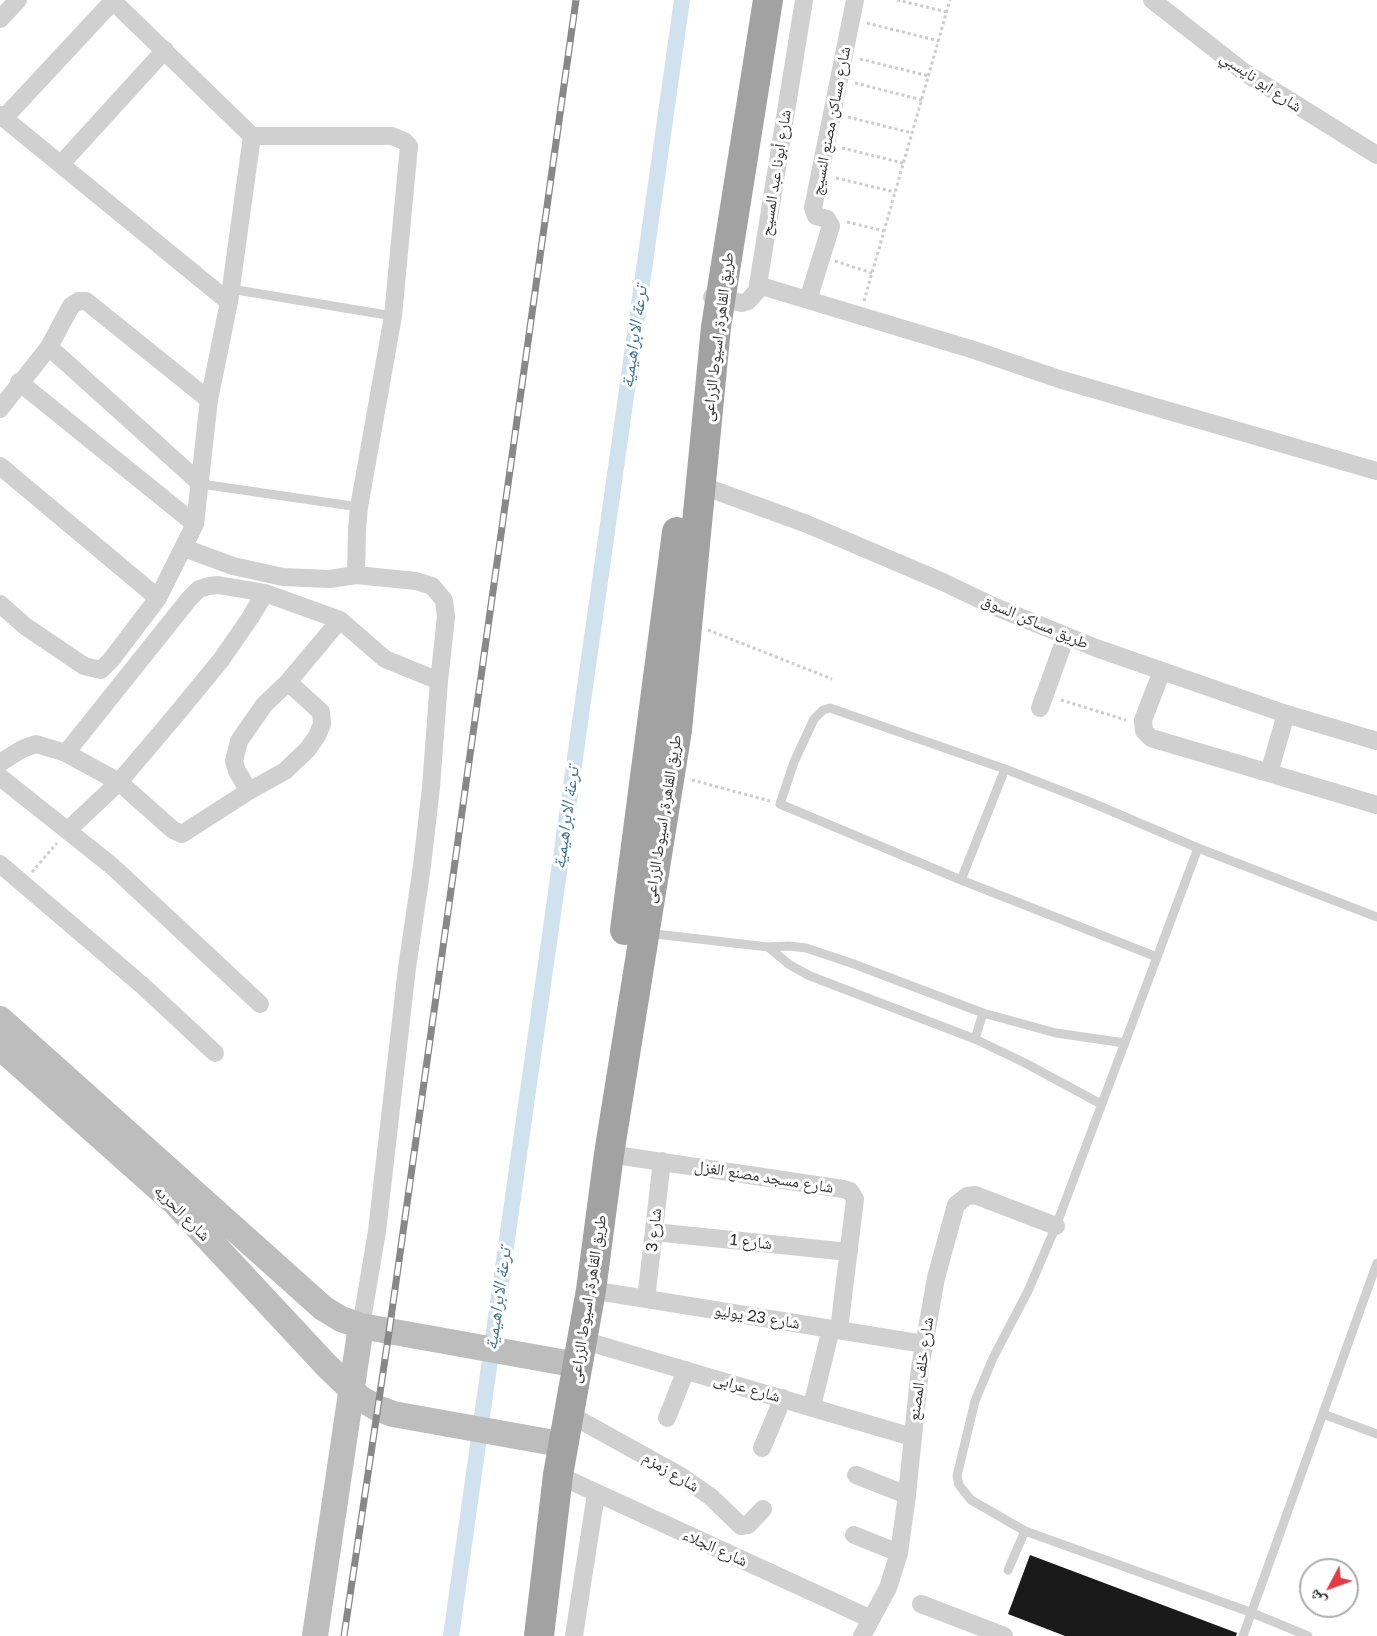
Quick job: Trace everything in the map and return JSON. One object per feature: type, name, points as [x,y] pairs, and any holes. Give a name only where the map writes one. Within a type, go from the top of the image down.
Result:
[{"type":"highway","name":"طريق القاهرة, اسيوط الزراعى","points":[[734,175],[753,0]]},
{"type":"highway","name":"طريق القاهرة, اسيوط الزراعى","points":[[524,1636],[541,1518],[535,1439],[561,1362],[714,298],[734,175],[768,0]]},
{"type":"highway","name":"طريق القاهرة, اسيوط الزراعى","points":[[539,1636],[558,1475],[591,1290],[609,1154],[677,730],[716,327],[714,298]]},
{"type":"main road","name":"شارع الحريه","points":[[0,1019],[323,1308],[341,1319],[361,1326],[561,1362]]},
{"type":"main road","name":"شارع الحريه","points":[[0,1047],[174,1202],[352,1392],[377,1408],[410,1418],[535,1439]]},
{"type":"main road","points":[[315,1636],[361,1326]]},
{"type":"street","points":[[0,19],[18,0]]},
{"type":"street","name":"شارع أبونا عبد المسيح","points":[[758,285],[804,0]]},
{"type":"street","name":"شارع مساكن مصنع النسيج","points":[[808,300],[831,226],[829,221],[816,216],[813,211],[855,0]]},
{"type":"street","name":"شارع ابو نايسبي","points":[[1152,0],[1244,72],[1377,155]]},
{"type":"street","points":[[230,296],[60,165],[2,116],[112,1],[252,136],[392,136],[409,146],[393,316],[359,507],[356,575]]},
{"type":"street","points":[[60,165],[165,50]]},
{"type":"street","points":[[0,604],[25,626],[84,666],[101,670],[158,598],[195,524],[209,400],[230,296],[252,136]]},
{"type":"street","points":[[714,298],[736,303],[748,301],[757,291],[758,285],[1072,383],[1377,471]]},
{"type":"street","points":[[0,409],[19,382],[49,347],[71,306],[79,301],[86,301],[209,400]]},
{"type":"street","points":[[49,347],[201,484]]},
{"type":"street","points":[[19,382],[195,524]]},
{"type":"street","points":[[0,466],[158,598]]},
{"type":"street","name":"طريق مساكن السوق","points":[[700,485],[807,524],[1066,636],[1286,714],[1377,741]]},
{"type":"street","points":[[184,548],[233,566],[283,577],[330,579],[356,575],[416,581],[427,584],[438,591],[446,608],[422,866],[406,968],[378,1221],[361,1326]]},
{"type":"street","points":[[66,753],[189,599],[200,589],[218,585],[265,593],[340,620],[385,659],[438,681]]},
{"type":"street","points":[[68,830],[119,782],[221,660],[265,593]]},
{"type":"street","points":[[249,791],[234,761],[239,741],[264,705],[288,682],[340,620]]},
{"type":"street","points":[[1042,702],[1066,636]]},
{"type":"street","points":[[1162,671],[1143,726],[1151,738],[1377,805]]},
{"type":"street","points":[[0,763],[22,749],[36,744],[66,753],[119,782],[172,830],[182,834],[249,791],[274,778],[296,762],[317,736],[322,724],[321,712],[288,682]]},
{"type":"street","points":[[1269,773],[1286,714]]},
{"type":"street","points":[[0,777],[129,881],[260,1004]]},
{"type":"street","points":[[0,864],[143,986],[215,1053]]},
{"type":"street","name":"شارع مسجد مصنع الغزل","points":[[609,1154],[847,1190],[853,1194],[855,1199],[849,1252],[835,1329],[812,1406]]},
{"type":"street","name":"شارع 3","points":[[646,1299],[662,1161]]},
{"type":"street","name":"شارع خلف المصنع","points":[[862,1636],[888,1587],[899,1553],[908,1495],[912,1437],[924,1344],[942,1256],[956,1205],[961,1199],[975,1195],[1056,1226]]},
{"type":"street","name":"شارع 1","points":[[654,1232],[849,1252]]},
{"type":"street","name":"شارع 23 يوليو","points":[[591,1290],[924,1344]]},
{"type":"street","name":"شارع عرابى","points":[[582,1340],[912,1437]]},
{"type":"street","points":[[667,1418],[686,1370]]},
{"type":"street","points":[[762,1448],[783,1398]]},
{"type":"street","name":"شارع زمزم","points":[[569,1414],[681,1476],[711,1497],[741,1526],[748,1525],[763,1509]]},
{"type":"street","name":"شارع الجلاء","points":[[558,1475],[871,1619]]},
{"type":"street","points":[[856,1475],[908,1495]]},
{"type":"street","points":[[574,1636],[596,1494]]},
{"type":"street","points":[[854,1535],[899,1553]]},
{"type":"street","points":[[921,1604],[1004,1636]]},
{"type":"lane","points":[[230,296],[393,316]]},
{"type":"lane","points":[[201,484],[359,507]]},
{"type":"lane","points":[[1157,957],[961,880],[780,804],[791,770],[814,719],[827,708],[1005,769],[1198,848],[1377,917]]},
{"type":"lane","points":[[961,880],[1005,769]]},
{"type":"lane","points":[[1198,848],[1056,1226],[1028,1291],[993,1358],[975,1401],[957,1476],[959,1485],[971,1500],[1025,1531],[1250,1612],[1308,1636]]},
{"type":"lane","points":[[645,933],[768,947],[789,946],[828,954],[983,1012],[1056,1033],[1125,1043]]},
{"type":"lane","points":[[768,947],[810,976],[975,1039],[1101,1104]]},
{"type":"lane","points":[[975,1039],[983,1012]]},
{"type":"lane","points":[[1243,1636],[1377,1263]]},
{"type":"lane","points":[[1323,1414],[1377,1434]]},
{"type":"lane","points":[[1008,1570],[1025,1531]]},
{"type":"path","points":[[897,0],[947,12]]},
{"type":"path","points":[[860,315],[950,0]]},
{"type":"path","points":[[851,19],[939,41]]},
{"type":"path","points":[[844,55],[928,76]]},
{"type":"path","points":[[839,79],[921,100]]},
{"type":"path","points":[[832,113],[912,133]]},
{"type":"path","points":[[826,144],[903,163]]},
{"type":"path","points":[[820,174],[895,192]]},
{"type":"path","points":[[822,256],[872,273]]},
{"type":"path","points":[[689,622],[832,679]]},
{"type":"path","points":[[1042,702],[1143,726]]},
{"type":"path","points":[[670,774],[780,804]]},
{"type":"path","points":[[23,883],[68,830]]},
{"type":"building","points":[[1030,1555],[1237,1633],[1236,1636],[1065,1636],[1008,1614]]},
{"type":"waterway","name":"ترعة الابراهيمية","points":[[451,1636],[682,0]]},
{"type":"railway","points":[[344,1636],[389,1332],[576,0]]}]
